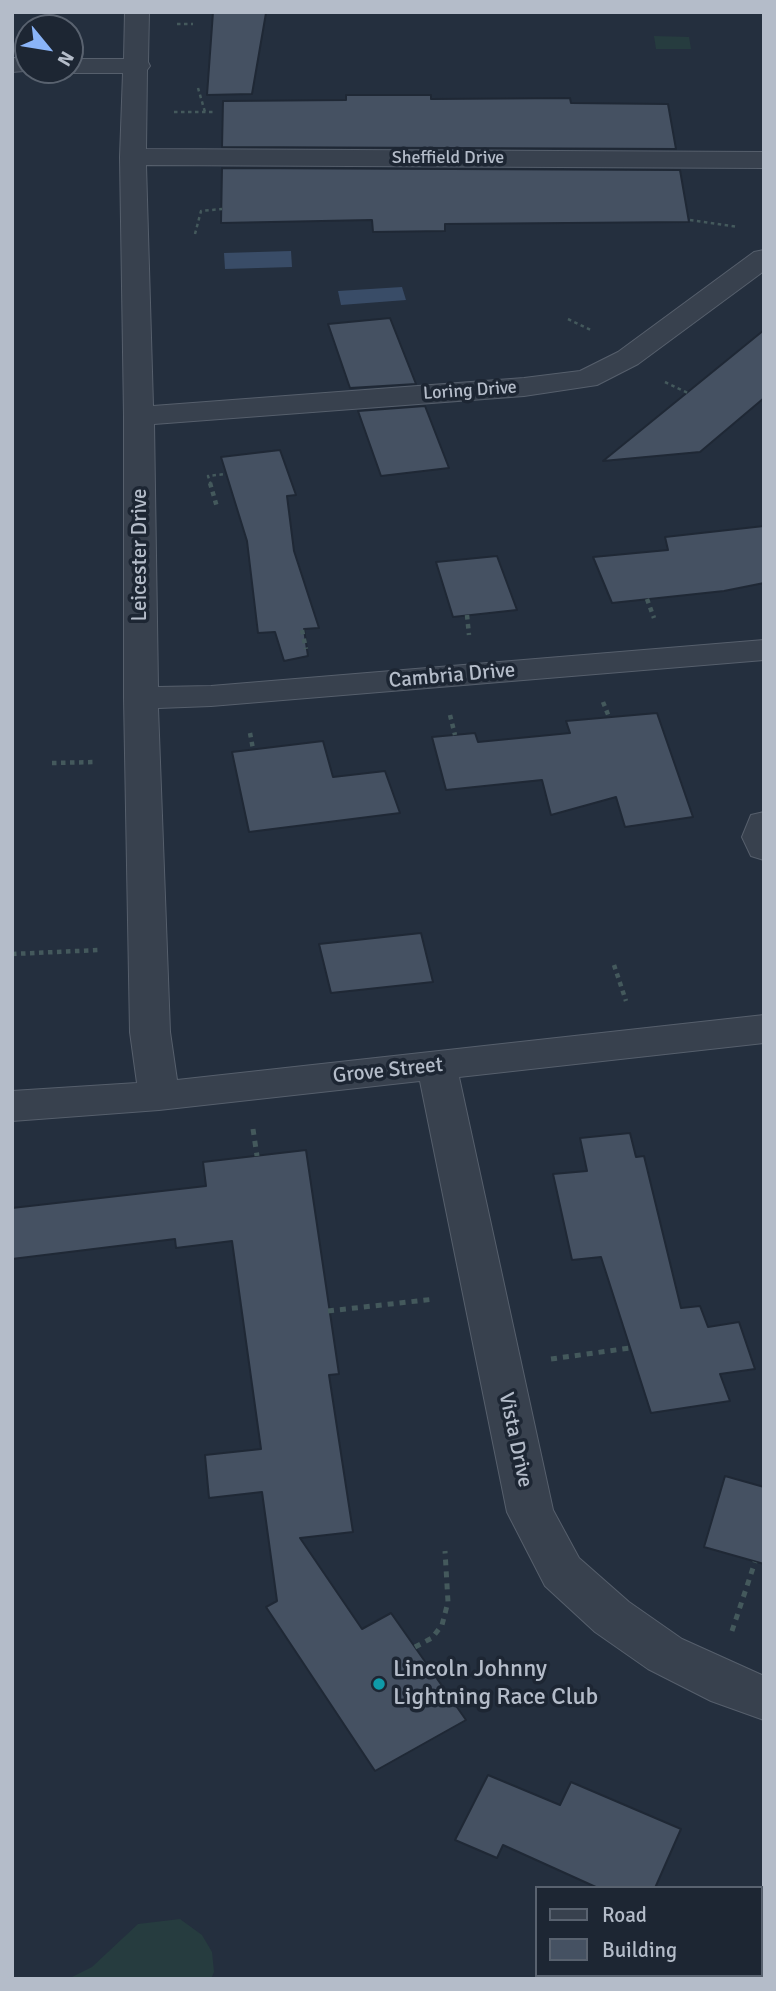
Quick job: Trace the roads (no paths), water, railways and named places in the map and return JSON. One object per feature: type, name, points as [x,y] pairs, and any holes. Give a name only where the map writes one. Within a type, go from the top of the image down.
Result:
[{"type":"street","name":"Leicester Drive","points":[[137,12],[138,66],[133,158],[139,416],[141,698],[150,1032],[159,1096]]},
{"type":"street","points":[[84,66],[138,66]]},
{"type":"street","name":"Sheffield Drive","points":[[133,158],[764,160]]},
{"type":"street","name":"Loring Drive","points":[[139,416],[524,387],[587,379],[628,358],[764,258]]},
{"type":"street","name":"Cambria Drive","points":[[141,698],[222,696],[764,650]]},
{"type":"street","points":[[764,823],[760,837],[764,848]]},
{"type":"street","name":"Grove Street","points":[[12,1106],[159,1096],[764,1029]]},
{"type":"street","name":"Vista Drive","points":[[437,1066],[530,1513],[562,1572],[612,1617],[665,1654],[716,1679],[764,1698]]},
{"type":"water","points":[[291,251],[292,267],[225,269],[224,253]]},
{"type":"water","points":[[402,287],[406,300],[341,305],[338,291]]},
{"type":"place","name":"Lincoln Johnny Lightning Race Club","points":[[379,1684]]}]
